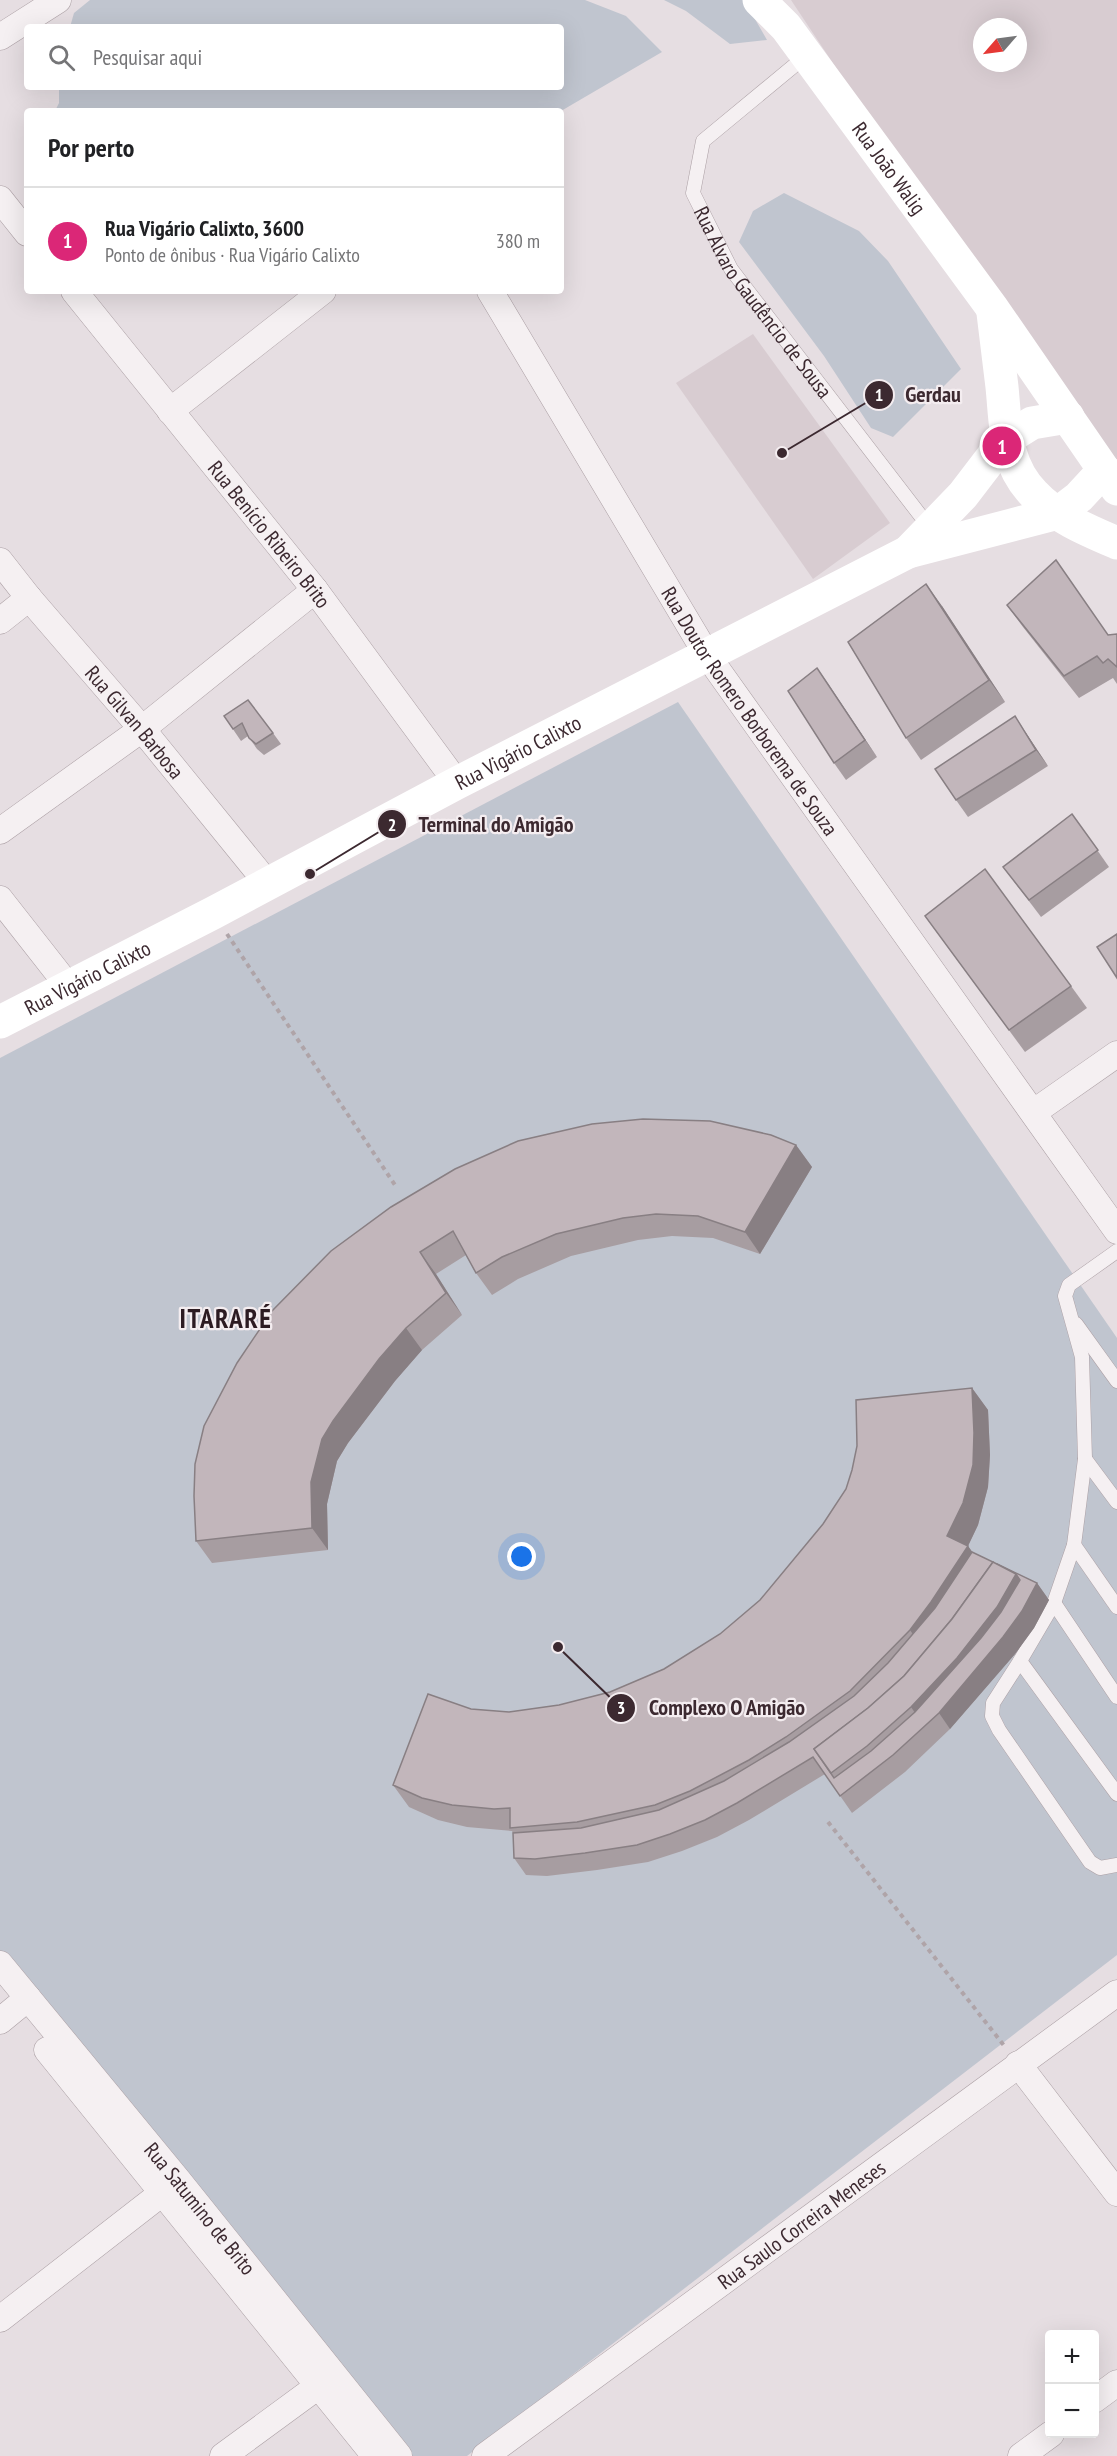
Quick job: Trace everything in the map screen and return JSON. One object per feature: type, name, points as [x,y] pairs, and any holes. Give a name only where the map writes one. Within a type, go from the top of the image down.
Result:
[{"type":"main road","name":"Rua João Walig","points":[[759,0],[779,14],[993,309],[1111,480]]},
{"type":"main road","points":[[993,309],[1005,440],[1013,462],[1034,494],[1058,513],[1093,533],[1117,543]]},
{"type":"main road","name":"Rua Vigário Calixto","points":[[908,552],[963,495],[1005,440],[1032,423],[1068,417]]},
{"type":"main road","name":"Rua Vigário Calixto","points":[[0,1022],[213,913],[457,783],[908,552],[1058,513],[1079,497],[1111,480]]},
{"type":"street","points":[[0,37],[56,1]]},
{"type":"street","points":[[0,199],[24,229]]},
{"type":"street","name":"Rua Benício Ribeiro Brito","points":[[76,294],[315,590],[457,783]]},
{"type":"street","points":[[170,411],[319,294]]},
{"type":"street","name":"Rua Doutor Romero Borborema de Souza","points":[[492,294],[708,656],[1117,1230]]},
{"type":"street","name":"Rua Gilvan Barbosa","points":[[0,561],[142,729],[268,884]]},
{"type":"street","points":[[0,831],[142,729],[315,590]]},
{"type":"street","points":[[0,621],[29,598]]},
{"type":"street","points":[[0,899],[69,987]]},
{"type":"street","points":[[1034,1112],[1117,1054]]},
{"type":"street","name":"Rua Satumino de Brito","points":[[0,1964],[11,2005],[170,2186],[325,2381],[375,2456]]},
{"type":"street","name":"Rua Saulo Correira Meneses","points":[[485,2456],[1117,1993]]},
{"type":"street","points":[[1018,2064],[1117,2193]]},
{"type":"street","points":[[0,2319],[170,2186]]},
{"type":"street","points":[[223,2456],[325,2381]]},
{"type":"street","name":"Rua Satumino de Brito","points":[[325,2381],[399,2456]]},
{"type":"street","points":[[1099,2397],[1117,2383]]},
{"type":"street","points":[[1021,2456],[1045,2438]]},
{"type":"lane","name":"Rua Alvaro Gaudêncio de Sousa","points":[[807,55],[703,141],[693,194],[731,269],[930,528]]},
{"type":"lane","points":[[1117,1251],[1069,1286],[1065,1296],[1082,1357],[1085,1459],[1074,1545],[1053,1603],[1020,1662],[993,1703],[992,1716],[999,1730],[1090,1862],[1100,1868],[1117,1865]]},
{"type":"lane","points":[[1070,1316],[1117,1381]]},
{"type":"lane","points":[[1085,1459],[1117,1502]]},
{"type":"lane","points":[[1074,1545],[1117,1607]]},
{"type":"lane","points":[[1053,1603],[1117,1697]]},
{"type":"lane","points":[[1020,1662],[1117,1794]]},
{"type":"path","points":[[213,913],[397,1188]]},
{"type":"path","points":[[828,1822],[1018,2064]]},
{"type":"shaded area","points":[[90,0],[585,0],[626,16],[662,52],[564,109],[56,108],[59,90],[564,90],[564,24],[71,24],[74,13]]},
{"type":"shaded area","points":[[664,0],[744,0],[767,40],[730,44],[686,11]]},
{"type":"shaded area","points":[[791,0],[1117,0],[1117,491]]},
{"type":"shaded area","points":[[784,193],[859,231],[888,261],[961,369],[893,437],[871,428],[824,356],[739,242],[753,211]]},
{"type":"shaded area","points":[[753,334],[890,523],[813,579],[676,383]]},
{"type":"shaded area","points":[[678,702],[1117,1338],[1117,1955],[467,2456],[400,2456],[0,1966],[0,1058]]},
{"type":"building","points":[[1056,560],[1108,635],[1117,634],[1117,667],[1108,659],[1103,663],[1097,656],[1064,676],[1007,605]]},
{"type":"building","points":[[926,584],[989,680],[906,738],[848,642]]},
{"type":"building","points":[[817,668],[865,740],[834,763],[788,691]]},
{"type":"building","points":[[248,700],[273,733],[256,744],[249,738],[242,723],[233,729],[224,716]]},
{"type":"building","points":[[1015,716],[1036,750],[956,800],[935,769]]},
{"type":"building","points":[[1072,814],[1098,850],[1029,900],[1003,867]]},
{"type":"building","points":[[985,869],[1071,986],[1009,1030],[925,916]]},
{"type":"building","points":[[1117,934],[1117,978],[1097,947]]},
{"type":"building","points":[[643,1119],[710,1121],[771,1135],[796,1145],[745,1232],[698,1216],[656,1214],[623,1218],[556,1234],[502,1257],[476,1273],[453,1231],[420,1252],[446,1293],[406,1328],[379,1359],[322,1439],[311,1482],[312,1528],[196,1541],[195,1464],[204,1426],[237,1363],[272,1311],[331,1251],[391,1207],[455,1169],[518,1141],[592,1124]]},
{"type":"building","points":[[972,1388],[973,1465],[963,1503],[947,1536],[968,1546],[910,1630],[850,1691],[786,1737],[749,1760],[690,1791],[655,1805],[577,1822],[510,1828],[510,1808],[494,1809],[452,1805],[422,1798],[393,1785],[428,1694],[471,1709],[509,1712],[559,1705],[610,1692],[664,1669],[720,1634],[760,1600],[823,1524],[846,1489],[857,1446],[856,1400]]},
{"type":"building","points":[[972,1552],[993,1562],[952,1619],[904,1676],[868,1708],[814,1749],[834,1778],[871,1751],[915,1712],[1001,1612],[1020,1580],[1016,1574],[997,1564],[1037,1583],[1022,1611],[939,1713],[893,1755],[840,1796],[813,1757],[737,1803],[705,1820],[670,1834],[637,1845],[585,1853],[535,1859],[514,1858],[513,1833],[581,1828],[659,1810],[724,1781],[789,1742],[854,1696],[888,1663],[935,1608]]},
{"type":"building","points":[[993,1562],[1016,1574],[997,1607],[957,1658],[911,1707],[867,1746],[831,1773],[814,1749],[868,1708],[904,1676],[952,1619]]},
{"type":"place","name":"Rua Vigário Calixto, 3600","points":[[1002,446]]},
{"type":"place","name":"Gerdau","points":[[782,453]]},
{"type":"place","name":"Terminal do Amigão","points":[[310,874]]},
{"type":"place","name":"Complexo O Amigão","points":[[558,1647]]},
{"type":"district","name":"ITARARÉ","points":[[226,1318]]}]
